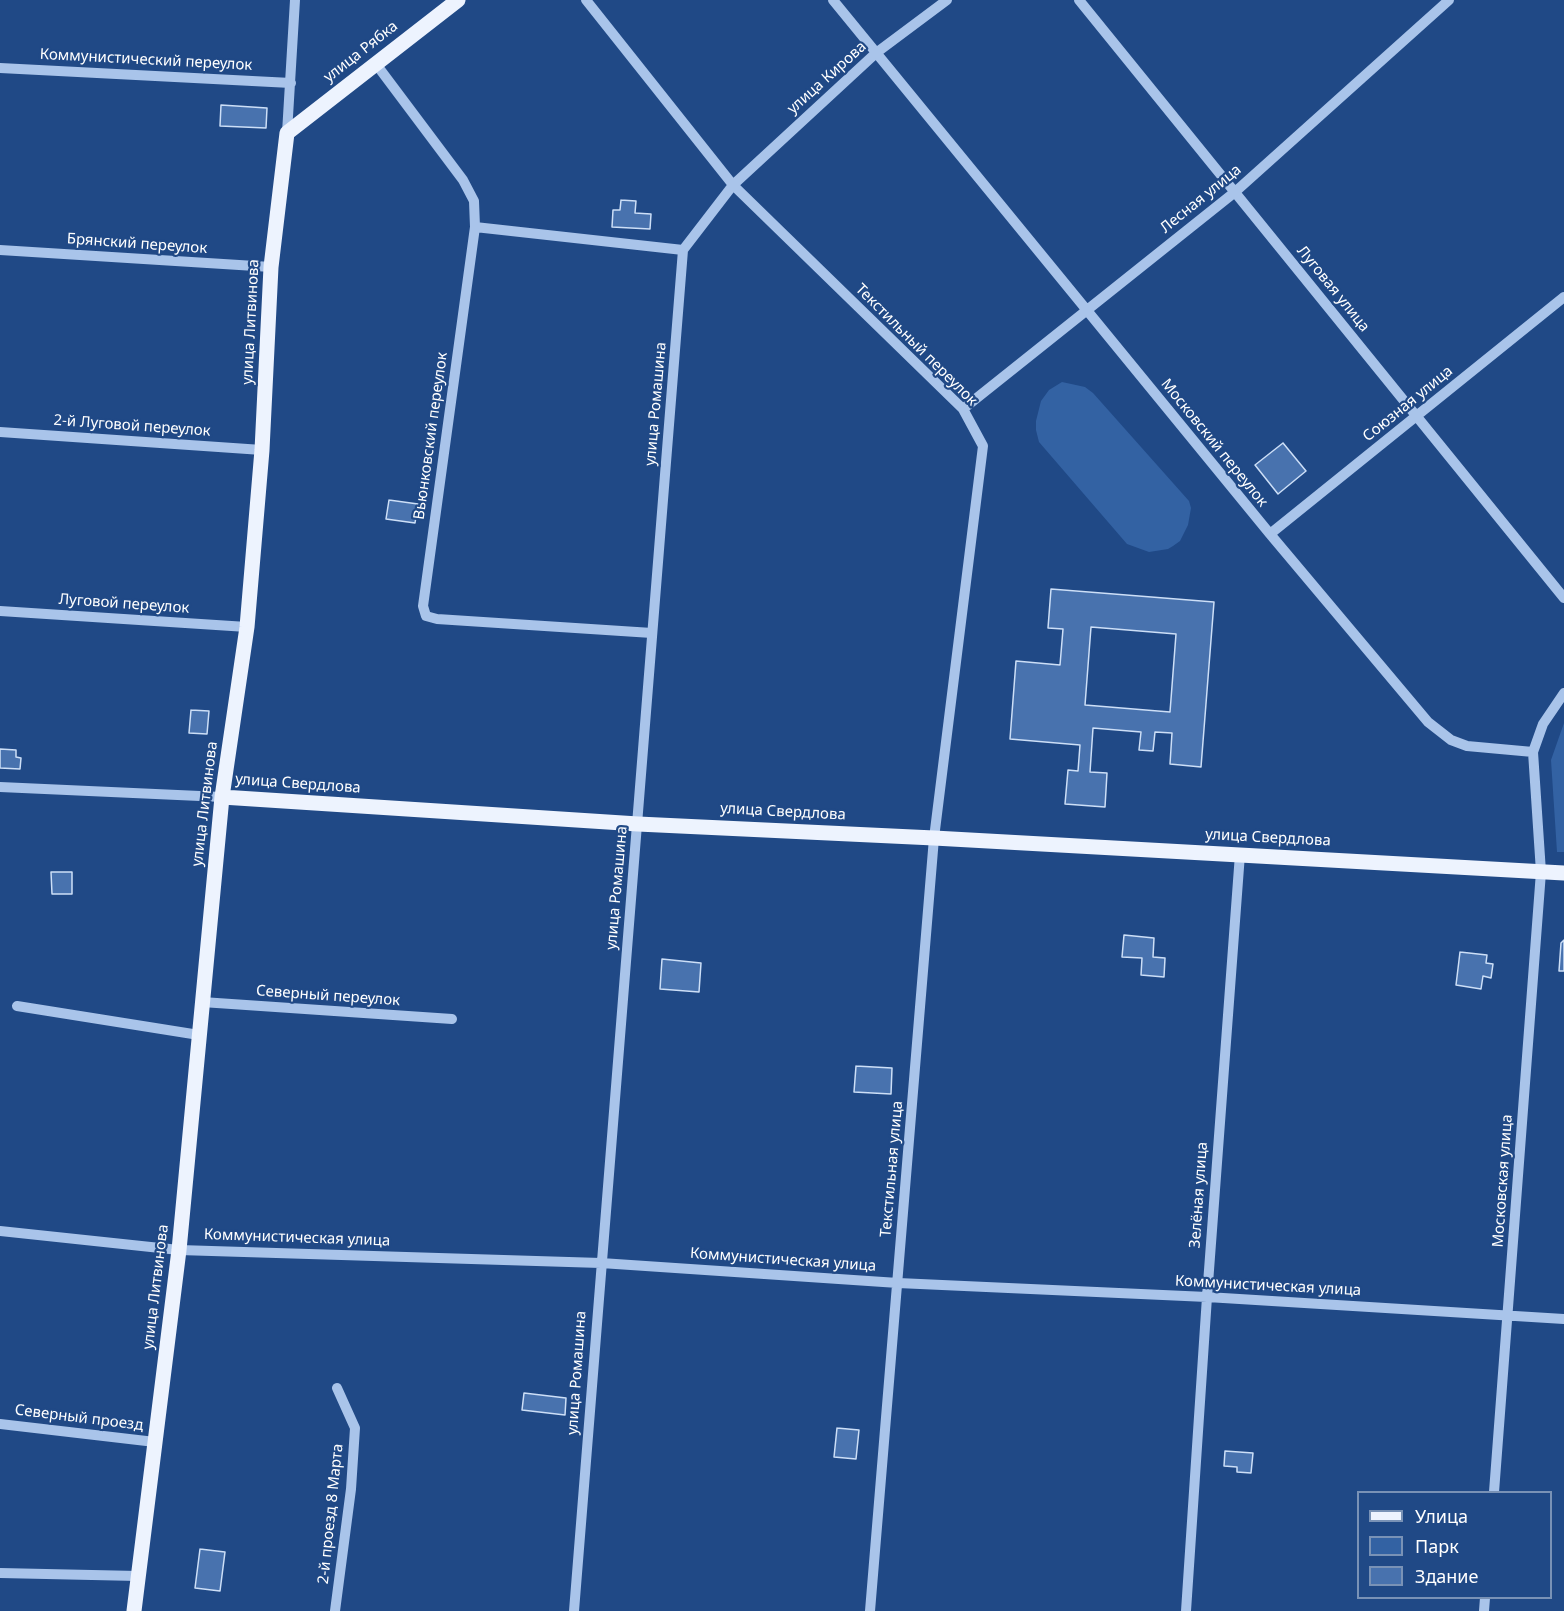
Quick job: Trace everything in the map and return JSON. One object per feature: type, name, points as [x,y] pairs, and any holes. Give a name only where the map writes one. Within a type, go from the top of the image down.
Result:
[{"type":"main road","name":"улица Рябка","points":[[286,133],[458,0]]},
{"type":"main road","name":"улица Литвинова","points":[[134,1611],[179,1250],[222,797],[247,627],[262,450],[271,267],[286,133]]},
{"type":"main road","name":"улица Свердлова","points":[[222,797],[638,824],[1240,854],[1564,873]]},
{"type":"street","name":"улица Литвинова","points":[[286,133],[295,0]]},
{"type":"street","name":"Текстильный переулок","points":[[586,0],[733,185],[963,409],[983,446],[934,838]]},
{"type":"street","name":"Московский переулок","points":[[833,0],[1270,534],[1428,722],[1451,740],[1467,746],[1533,752]]},
{"type":"street","name":"улица Кирова","points":[[733,185],[876,53],[947,0]]},
{"type":"street","name":"Луговая улица","points":[[1079,0],[1564,598]]},
{"type":"street","name":"Лесная улица","points":[[963,409],[1235,192],[1449,0]]},
{"type":"street","name":"Вьюнковский переулок","points":[[376,64],[463,180],[474,201],[475,227],[423,606],[426,616],[436,619],[652,633]]},
{"type":"street","name":"Коммунистический переулок","points":[[0,68],[291,82]]},
{"type":"street","points":[[475,227],[683,250],[733,185]]},
{"type":"street","name":"Брянский переулок","points":[[0,250],[271,267]]},
{"type":"street","name":"улица Ромашина","points":[[574,1611],[683,250]]},
{"type":"street","name":"Союзная улица","points":[[1270,534],[1564,297]]},
{"type":"street","name":"2-й Луговой переулок","points":[[0,432],[262,450]]},
{"type":"street","name":"Луговой переулок","points":[[0,611],[247,627]]},
{"type":"street","points":[[1541,872],[1533,752],[1543,724],[1564,693]]},
{"type":"street","name":"улица Свердлова","points":[[0,787],[222,797]]},
{"type":"street","name":"Текстильная улица","points":[[870,1611],[934,838]]},
{"type":"street","name":"Зелёная улица","points":[[1186,1611],[1240,854]]},
{"type":"street","name":"Московская улица","points":[[1494,1491],[1541,872]]},
{"type":"street","name":"Северный переулок","points":[[202,1002],[452,1019]]},
{"type":"street","points":[[17,1006],[199,1035]]},
{"type":"street","name":"Коммунистическая улица","points":[[0,1231],[179,1250],[601,1263],[898,1283],[1207,1297],[1564,1319]]},
{"type":"street","name":"2-й проезд 8 Марта","points":[[334,1611],[351,1490],[355,1428],[337,1388]]},
{"type":"street","name":"Северный проезд","points":[[0,1424],[155,1442]]},
{"type":"street","points":[[0,1574],[138,1576]]},
{"type":"green space","points":[[1062,382],[1085,387],[1093,393],[1189,501],[1191,508],[1188,525],[1180,541],[1173,546],[1149,552],[1127,544],[1039,442],[1036,421],[1041,401],[1049,390]]},
{"type":"green space","points":[[1564,723],[1564,852],[1557,852],[1551,760]]},
{"type":"building","points":[[221,105],[267,108],[266,128],[220,126]]},
{"type":"building","points":[[621,200],[636,201],[635,213],[651,214],[650,229],[612,227],[613,210],[620,210]]},
{"type":"building","points":[[1283,443],[1306,471],[1278,494],[1255,465]]},
{"type":"building","points":[[389,500],[418,504],[415,523],[386,519]]},
{"type":"building","points":[[1051,589],[1214,602],[1201,767],[1170,764],[1172,733],[1155,732],[1153,751],[1139,750],[1141,732],[1093,728],[1090,772],[1107,773],[1105,807],[1065,804],[1068,770],[1078,771],[1080,745],[1010,739],[1016,661],[1060,665],[1063,629],[1048,628]],"holes":[[[1091,627],[1176,634],[1170,712],[1085,705]]]},
{"type":"building","points":[[191,710],[209,711],[207,734],[189,733]]},
{"type":"building","points":[[0,749],[16,750],[16,757],[21,758],[20,769],[0,768]]},
{"type":"building","points":[[51,872],[72,872],[72,894],[52,894]]},
{"type":"building","points":[[1124,935],[1154,938],[1153,957],[1165,958],[1164,977],[1141,975],[1142,958],[1122,957]]},
{"type":"building","points":[[1564,940],[1564,971],[1559,971],[1561,943]]},
{"type":"building","points":[[1460,952],[1487,955],[1486,963],[1493,964],[1491,978],[1483,976],[1481,989],[1456,985]]},
{"type":"building","points":[[662,959],[701,963],[699,992],[660,989]]},
{"type":"building","points":[[856,1066],[892,1068],[891,1094],[854,1092]]},
{"type":"building","points":[[524,1393],[566,1398],[565,1415],[522,1410]]},
{"type":"building","points":[[837,1428],[859,1430],[856,1459],[834,1457]]},
{"type":"building","points":[[1225,1451],[1253,1453],[1251,1473],[1237,1472],[1237,1467],[1224,1466]]},
{"type":"building","points":[[200,1549],[225,1552],[220,1591],[195,1588]]}]
